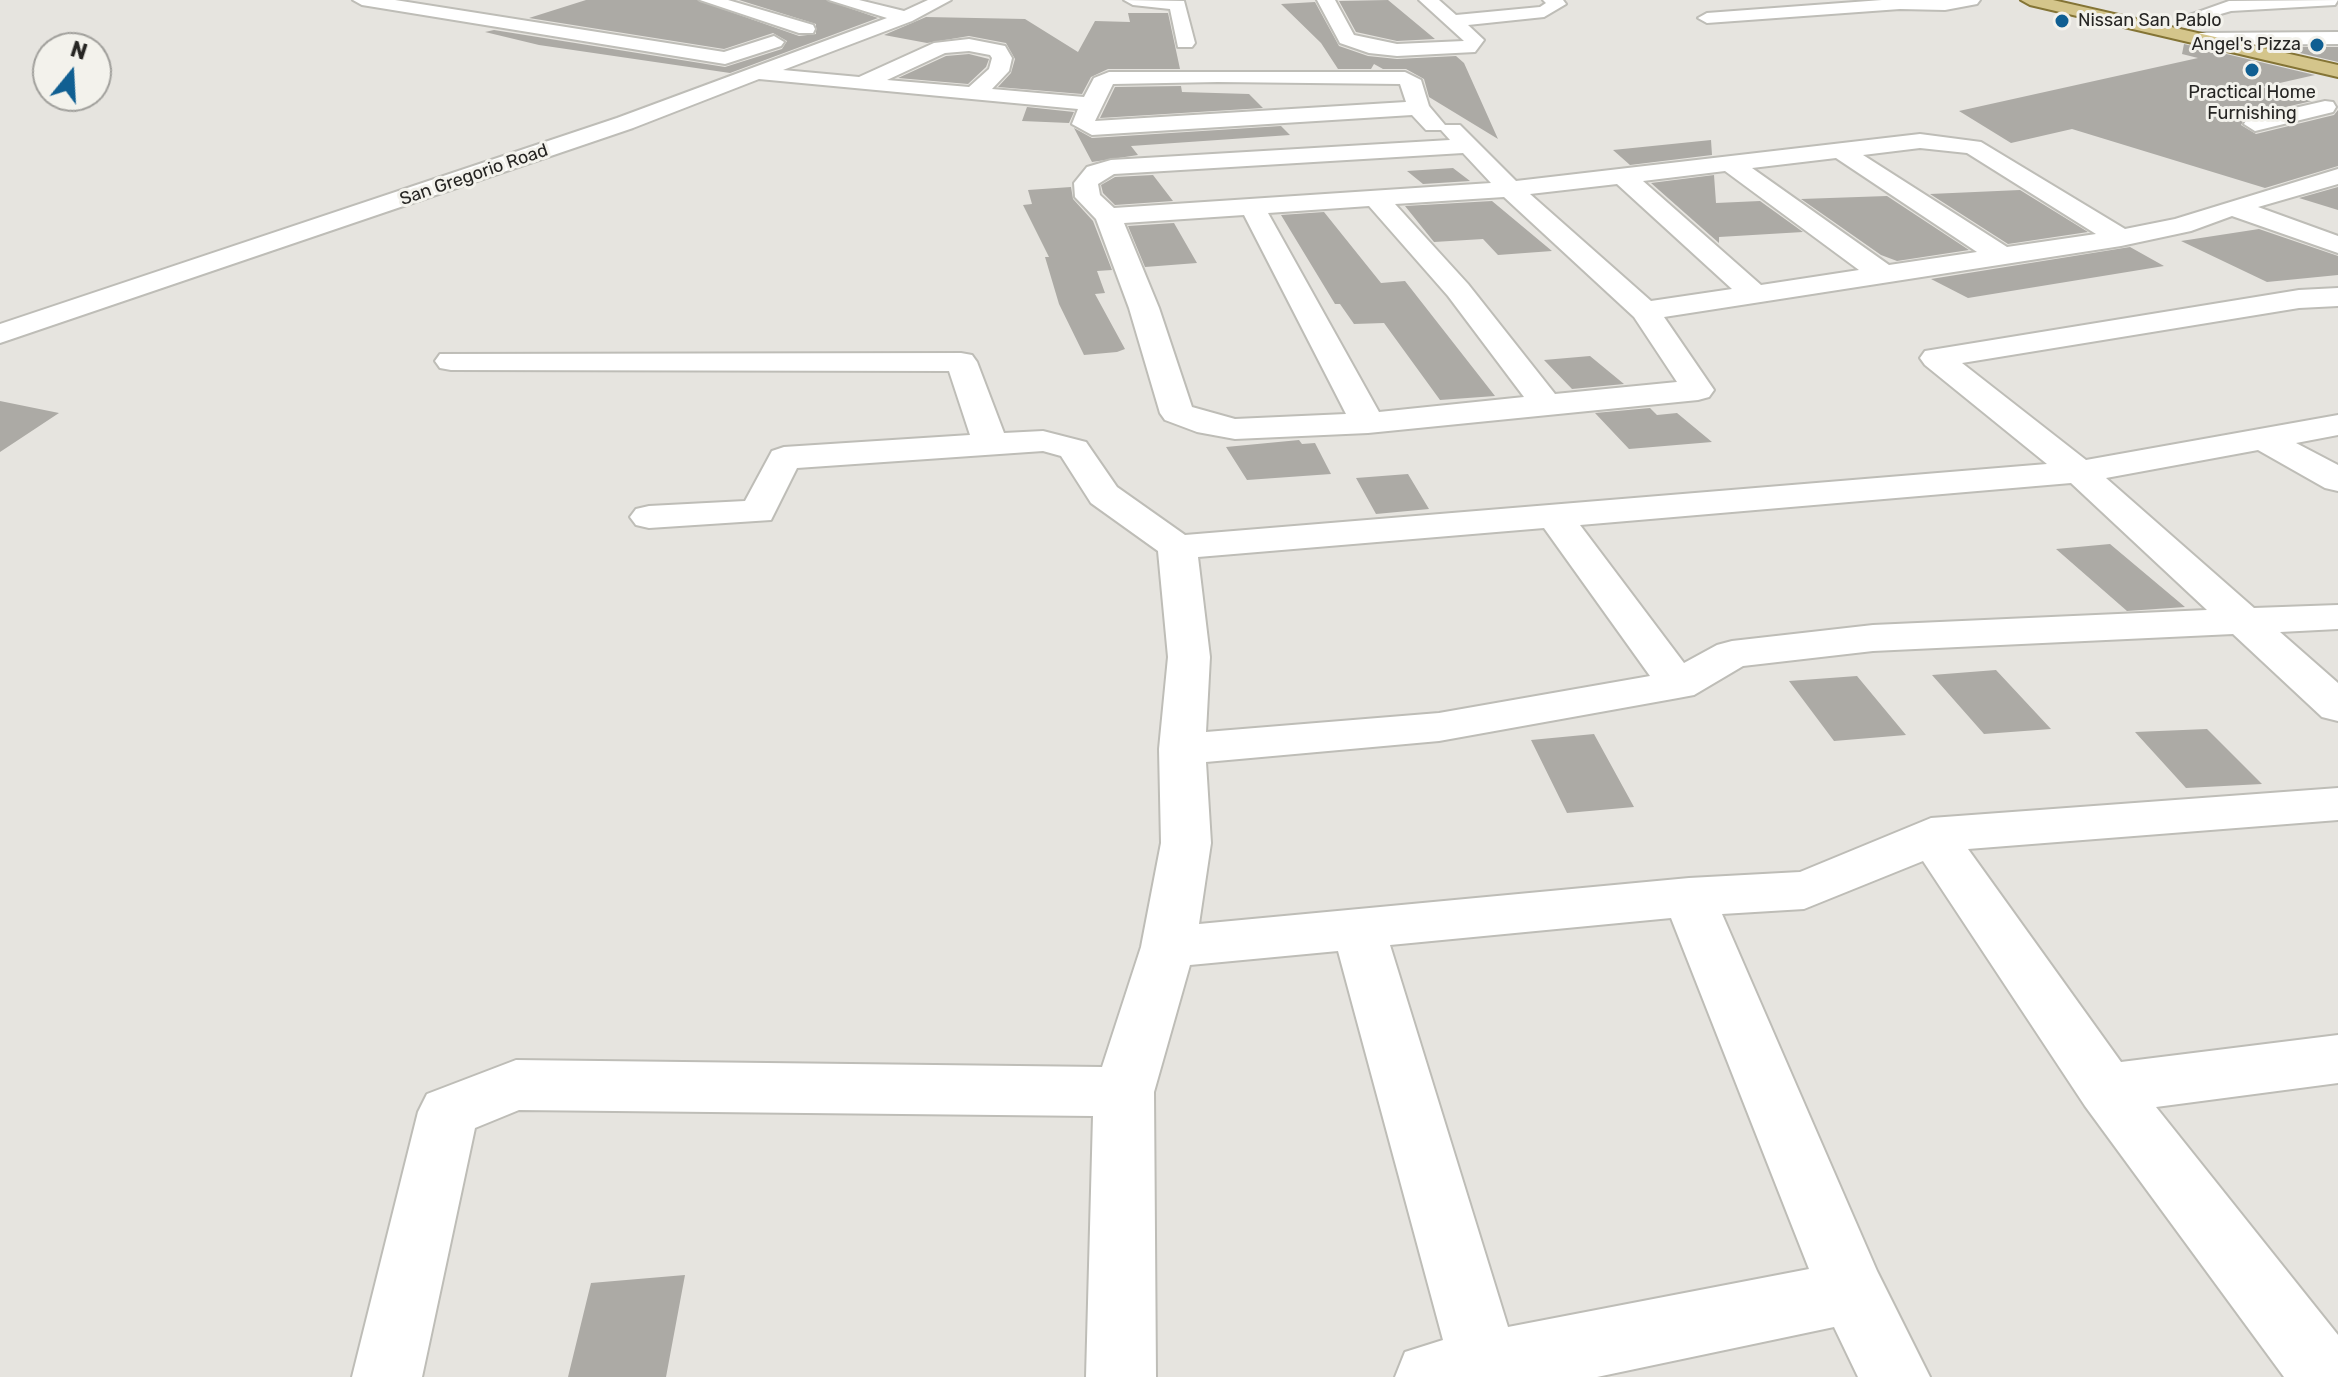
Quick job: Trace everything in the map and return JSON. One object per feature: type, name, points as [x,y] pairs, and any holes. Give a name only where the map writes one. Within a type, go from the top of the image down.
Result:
[{"type":"main road","points":[[2030,0],[2177,33],[2199,28],[2338,71]]},
{"type":"street","points":[[362,0],[725,58],[806,29],[709,0]]},
{"type":"street","points":[[838,0],[906,17]]},
{"type":"street","name":"San Gregorio Road","points":[[0,334],[612,128],[906,17],[942,0]]},
{"type":"street","points":[[1133,0],[1178,5],[1185,43]]},
{"type":"street","points":[[1326,0],[1347,39],[1369,47],[1397,50],[1468,48],[1474,40],[1428,0]]},
{"type":"street","points":[[1450,21],[1544,12],[1557,4],[1552,0]]},
{"type":"street","points":[[1707,18],[1900,4],[1945,5],[1971,0]]},
{"type":"street","points":[[2199,28],[2252,5],[2335,0]]},
{"type":"street","points":[[2153,28],[2199,28],[2338,38]]},
{"type":"street","points":[[742,31],[831,44]]},
{"type":"street","points":[[863,83],[941,47],[969,45],[998,50],[1002,58],[999,71],[975,93]]},
{"type":"street","points":[[759,74],[1089,104]]},
{"type":"street","points":[[1204,120],[1218,76]]},
{"type":"street","points":[[1418,108],[1414,84],[1405,78],[1109,78],[1101,82],[1083,124],[1092,128],[1418,108],[1451,134],[1645,311],[1698,390],[1368,423],[1235,429],[1209,425],[1177,413],[1144,308],[1108,216],[1088,197],[1086,183],[1096,172],[1111,167],[1451,134]]},
{"type":"street","points":[[2255,124],[2325,107]]},
{"type":"street","points":[[1108,216],[1510,189],[1920,141],[1973,147],[2121,238]]},
{"type":"street","points":[[1840,150],[2000,255]]},
{"type":"street","points":[[1728,162],[1882,273]]},
{"type":"street","points":[[1621,174],[1753,293]]},
{"type":"street","points":[[1645,311],[2121,238],[2182,225],[2338,176]]},
{"type":"street","points":[[1377,200],[1458,290],[1548,407]]},
{"type":"street","points":[[1252,206],[1368,423]]},
{"type":"street","points":[[2232,207],[2338,245]]},
{"type":"street","points":[[2338,297],[2299,299],[1936,358],[2079,472],[2338,707]]},
{"type":"street","points":[[451,361],[961,362],[990,442]]},
{"type":"street","points":[[649,517],[758,512],[784,458],[990,442],[1043,441],[1074,449],[1104,495],[1177,547],[2079,472],[2338,425]]},
{"type":"street","points":[[2262,438],[2338,480]]},
{"type":"street","points":[[1555,517],[1678,685]]},
{"type":"street","points":[[1121,1377],[1124,1092],[1168,947],[1186,843],[1182,749],[1189,657],[1177,547]]},
{"type":"street","points":[[1182,749],[1439,727],[1678,685],[1732,654],[1873,638],[2338,617]]},
{"type":"street","points":[[1168,947],[1689,897],[1804,890],[1890,857],[1931,835],[2338,804]]},
{"type":"street","points":[[1931,835],[2106,1089],[2327,1377]]},
{"type":"street","points":[[1689,897],[1852,1292],[1895,1377]]},
{"type":"street","points":[[1358,928],[1458,1372],[1852,1292]]},
{"type":"street","points":[[2106,1089],[2338,1059]]},
{"type":"street","points":[[387,1377],[448,1112],[516,1085],[1124,1092]]},
{"type":"building","points":[[586,0],[697,0],[799,36],[816,34],[816,24],[739,0],[826,0],[878,18],[730,73],[539,45],[485,32],[494,30],[725,67],[782,49],[787,41],[773,33],[724,49],[529,18]]},
{"type":"building","points":[[1388,0],[1435,39],[1397,41],[1356,32],[1339,1]]},
{"type":"building","points":[[1315,2],[1339,46],[1368,56],[1397,59],[1456,56],[1464,63],[1498,139],[1429,97],[1424,79],[1406,69],[1383,69],[1374,64],[1371,69],[1338,69],[1321,43],[1281,4]]},
{"type":"building","points":[[1128,13],[1168,13],[1180,69],[1108,69],[1091,77],[1082,94],[998,87],[1011,73],[1015,59],[1006,43],[969,36],[927,43],[884,35],[926,17],[1025,19],[1078,52],[1095,21],[1130,22]]},
{"type":"building","points":[[2184,44],[2315,75],[2262,87],[2312,101],[2246,116],[2241,125],[2256,134],[2334,115],[2338,110],[2338,166],[2265,188],[2072,129],[2011,143],[1959,111],[2198,58],[2182,54]]},
{"type":"building","points":[[2275,47],[2338,47],[2338,62]]},
{"type":"building","points":[[969,54],[989,59],[986,67],[968,84],[898,78],[946,56]]},
{"type":"building","points":[[1181,86],[1182,92],[1249,94],[1263,108],[1100,118],[1115,87]]},
{"type":"building","points":[[1027,107],[1074,112],[1069,123],[1022,121]]},
{"type":"building","points":[[1281,126],[1290,135],[1131,146],[1138,155],[1092,162],[1074,128],[1092,138]]},
{"type":"building","points":[[1711,140],[1712,155],[1630,165],[1613,150]]},
{"type":"building","points":[[1453,168],[1470,181],[1423,184],[1407,171]]},
{"type":"building","points":[[1153,175],[1173,201],[1115,205],[1103,193],[1101,185],[1115,177]]},
{"type":"building","points":[[1714,175],[1716,203],[1760,201],[1803,232],[1719,237],[1719,243],[1651,183]]},
{"type":"building","points":[[1071,187],[1073,199],[1093,221],[1112,270],[1097,271],[1105,293],[1095,294],[1125,349],[1117,352],[1084,355],[1059,304],[1045,257],[1049,257],[1023,205],[1032,204],[1028,190]]},
{"type":"building","points":[[2338,187],[2338,210],[2299,198]]},
{"type":"building","points":[[2020,190],[2088,232],[2008,244],[1930,194]]},
{"type":"building","points":[[1887,196],[1969,250],[1897,261],[1881,255],[1801,199]]},
{"type":"building","points":[[1492,201],[1552,251],[1498,255],[1483,239],[1434,242],[1405,206]]},
{"type":"building","points":[[1324,212],[1381,283],[1405,281],[1495,396],[1440,400],[1384,323],[1354,324],[1340,304],[1335,304],[1281,215]]},
{"type":"building","points":[[1174,223],[1197,263],[1145,267],[1128,226]]},
{"type":"building","points":[[2259,229],[2338,256],[2338,275],[2267,282],[2181,241]]},
{"type":"building","points":[[2130,247],[2164,266],[1968,298],[1931,279]]},
{"type":"building","points":[[1590,356],[1624,384],[1572,389],[1544,360]]},
{"type":"building","points":[[0,401],[59,413],[0,452]]},
{"type":"building","points":[[1650,408],[1657,415],[1677,413],[1712,442],[1629,449],[1595,413]]},
{"type":"building","points":[[1299,440],[1302,444],[1315,443],[1331,474],[1247,480],[1226,447]]},
{"type":"building","points":[[1408,474],[1429,509],[1376,514],[1356,478]]},
{"type":"building","points":[[2110,544],[2185,607],[2127,611],[2056,549]]},
{"type":"building","points":[[1996,670],[2051,729],[1984,734],[1932,675]]},
{"type":"building","points":[[1857,676],[1906,735],[1834,741],[1789,681]]},
{"type":"building","points":[[2207,729],[2262,784],[2186,788],[2135,732]]},
{"type":"building","points":[[1594,734],[1634,807],[1567,813],[1531,740]]},
{"type":"building","points":[[685,1275],[666,1377],[568,1377],[591,1283]]},
{"type":"place","name":"Nissan San Pablo","points":[[2062,21]]},
{"type":"place","name":"Angel's Pizza","points":[[2317,45]]},
{"type":"place","name":"Practical Home Furnishing","points":[[2252,70]]}]
